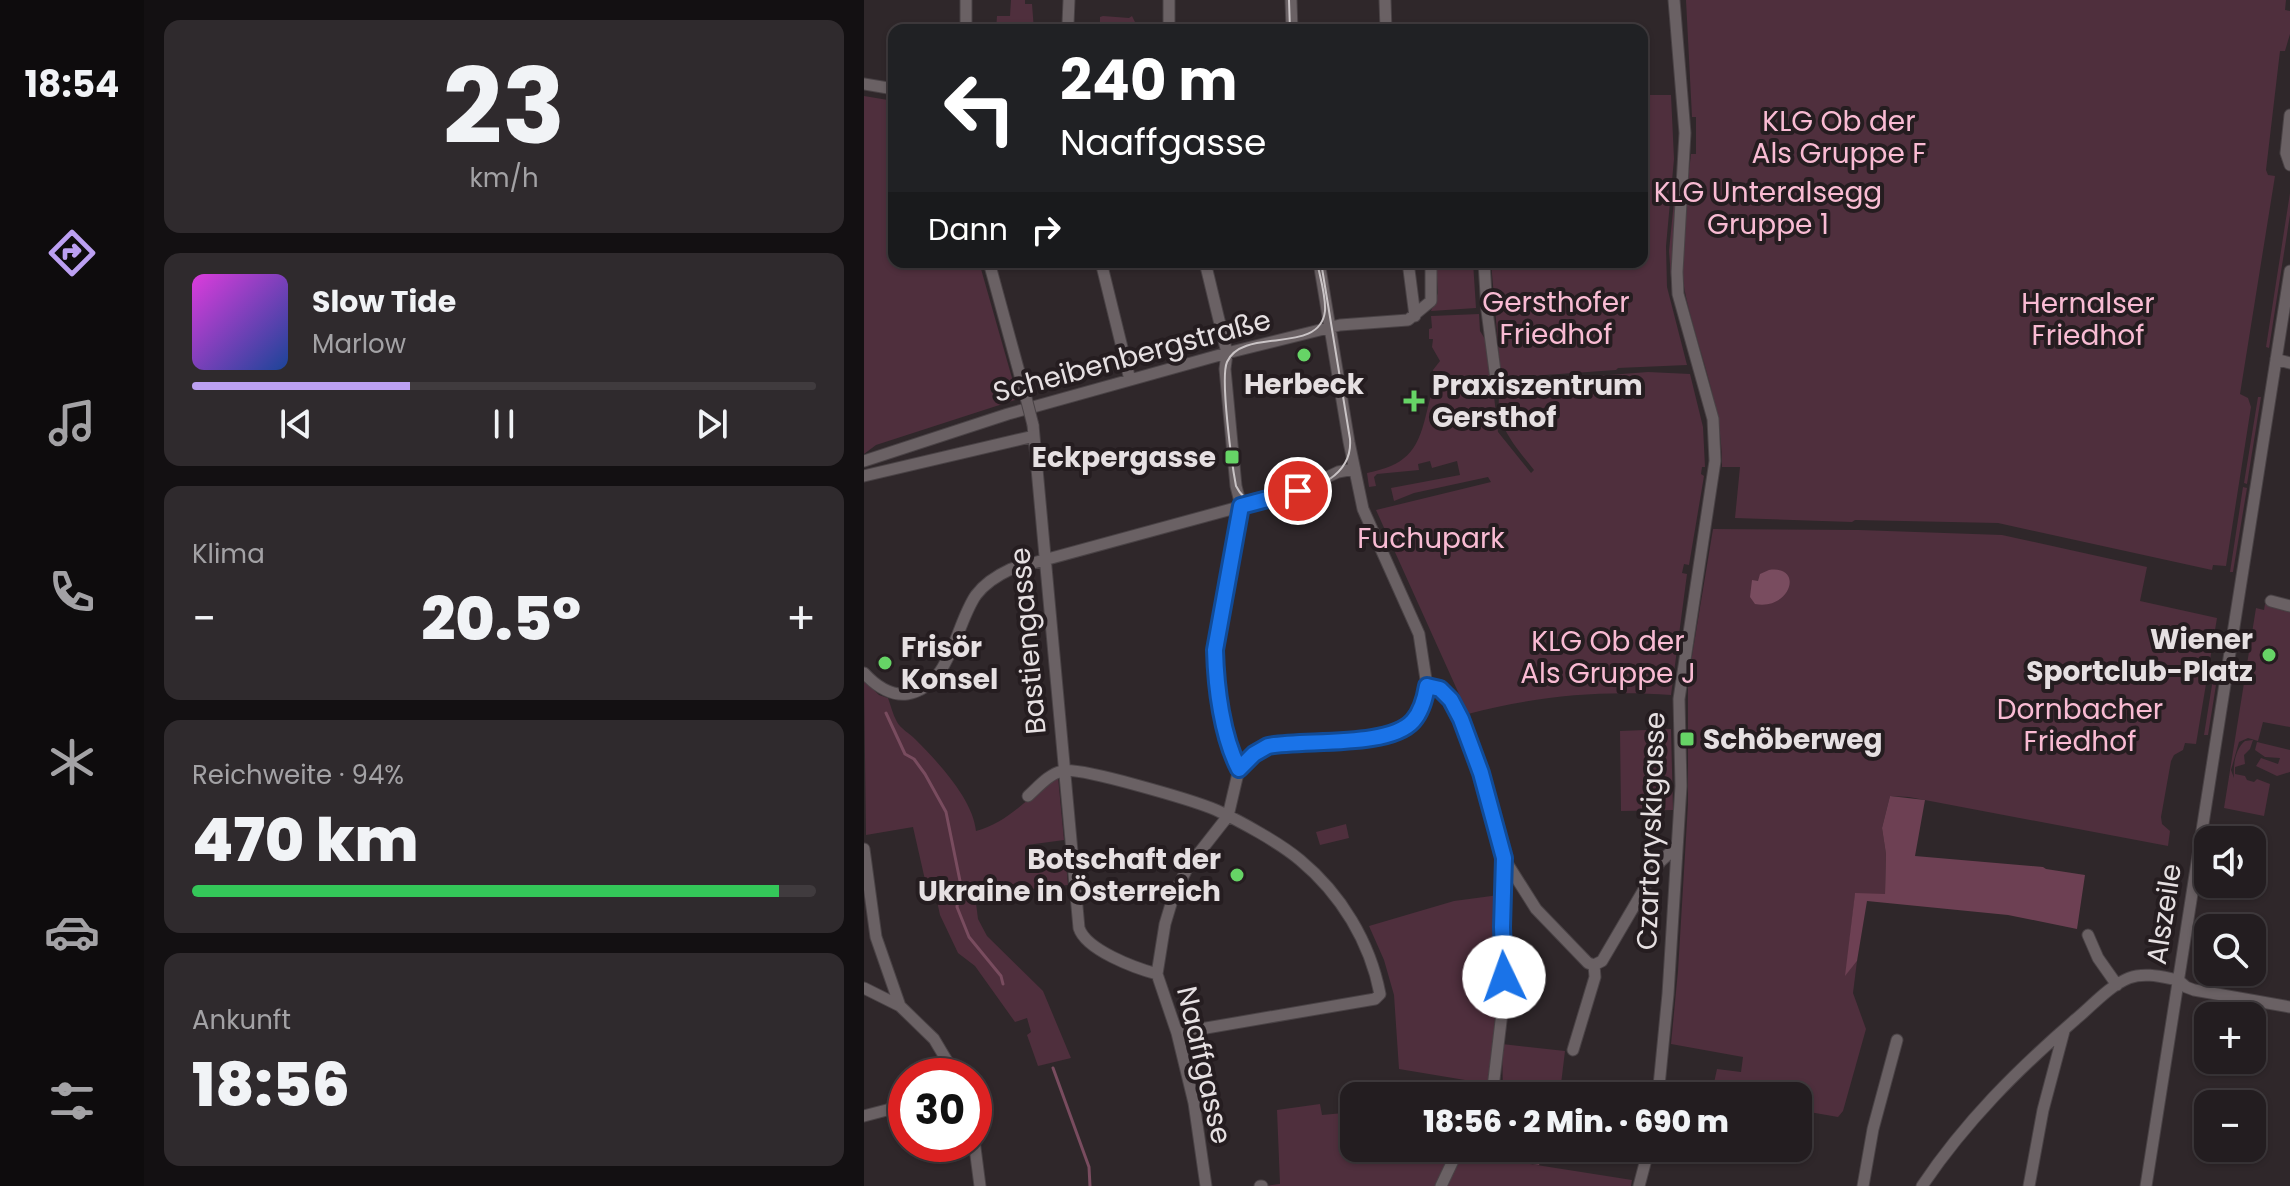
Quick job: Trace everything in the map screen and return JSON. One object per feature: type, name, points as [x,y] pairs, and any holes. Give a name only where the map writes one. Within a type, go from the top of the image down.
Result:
[{"type":"street","points":[[966,0],[966,24]]},
{"type":"street","points":[[1068,24],[1069,0]]},
{"type":"street","points":[[1169,0],[1169,24]]},
{"type":"street","points":[[1291,0],[1292,24]]},
{"type":"street","points":[[1385,0],[1386,24]]},
{"type":"street","name":"Czartoryskigasse","points":[[1659,1082],[1681,786],[1679,699],[1682,665],[1715,461],[1713,419],[1677,283],[1685,133],[1674,0]]},
{"type":"street","points":[[864,84],[888,88]]},
{"type":"street","points":[[2290,115],[2286,153],[2290,165]]},
{"type":"street","name":"Bastiengasse","points":[[991,268],[1034,430],[1080,932],[1087,941],[1102,950],[1157,974]]},
{"type":"street","points":[[1102,268],[1130,380]]},
{"type":"street","points":[[1206,268],[1227,353],[1225,369],[1236,486],[1241,506],[1215,650],[1215,672],[1223,716],[1232,756],[1239,769],[1254,754],[1268,746],[1376,737],[1399,731],[1413,721],[1427,686],[1419,634],[1367,520],[1354,469],[1320,268]]},
{"type":"street","points":[[1409,268],[1415,316]]},
{"type":"street","points":[[1415,316],[1431,301],[1431,268]]},
{"type":"street","points":[[1484,268],[1496,379]]},
{"type":"street","name":"Alszeile","points":[[2146,1186],[2290,271]]},
{"type":"street","name":"Scheibenbergstraße","points":[[864,461],[1008,414],[1227,353],[1329,327],[1408,320],[1415,316]]},
{"type":"street","points":[[2276,359],[2290,363]]},
{"type":"street","name":"Scheibenbergstraße","points":[[864,476],[1034,430]]},
{"type":"street","points":[[864,673],[880,688],[892,693],[907,694],[924,688],[942,669],[974,598],[1001,574],[1045,559],[1298,491],[1342,471],[1354,469]]},
{"type":"street","points":[[2271,601],[2290,606]]},
{"type":"street","points":[[1427,686],[1440,689],[1451,700],[1461,719],[1481,773],[1504,858],[1504,996],[1494,1082]]},
{"type":"street","name":"Naaffgasse","points":[[1206,1186],[1194,1103],[1177,1033],[1157,974],[1165,924],[1174,894],[1188,867],[1228,816],[1239,769]]},
{"type":"street","points":[[1028,796],[1048,778],[1063,770],[1094,774],[1214,809],[1299,859],[1349,916],[1377,977],[1380,994],[1366,1001],[1177,1033]]},
{"type":"street","points":[[1504,858],[1536,909],[1588,963],[1594,965],[1602,961],[1660,862],[1677,846]]},
{"type":"street","points":[[864,849],[876,937],[900,1006]]},
{"type":"street","points":[[2088,935],[2098,958],[2117,985]]},
{"type":"street","points":[[1573,1050],[1595,977],[1594,965]]},
{"type":"street","points":[[1922,1186],[1969,1122],[1999,1089],[2117,985],[2140,976],[2178,980],[2194,990],[2290,1007]]},
{"type":"street","points":[[864,988],[900,1006],[934,1039],[945,1058]]},
{"type":"street","points":[[2029,1186],[2043,1110],[2065,1029]]},
{"type":"street","points":[[1863,1186],[1873,1129],[1897,1040]]},
{"type":"street","points":[[864,1116],[888,1110]]},
{"type":"street","points":[[977,1162],[980,1186]]},
{"type":"street","points":[[1441,1186],[1452,1162]]},
{"type":"street","points":[[1639,1186],[1645,1162]]},
{"type":"green space","points":[[1011,0],[1025,0],[1025,4],[1032,4],[1034,24],[996,24],[997,16],[1010,16]]},
{"type":"green space","name":"Hernalser Friedhof","points":[[1686,0],[2286,0],[2285,10],[2290,11],[2290,34],[2285,51],[2280,51],[2266,170],[2268,175],[2275,176],[2240,394],[2248,398],[2251,407],[2226,566],[2213,565],[2212,570],[1998,523],[1735,518],[1740,467],[1722,467],[1719,424],[1683,280],[1685,208],[1691,154],[1696,154]]},
{"type":"green space","points":[[1132,16],[1136,24],[1100,24],[1100,17]]},
{"type":"green space","name":"Gersthofer Friedhof","points":[[1648,95],[1671,95],[1674,159],[1666,246],[1667,287],[1687,365],[1501,378],[1492,268],[1648,268]]},
{"type":"green space","points":[[864,96],[888,100],[888,268],[981,268],[1018,399],[876,445],[864,454]]},
{"type":"green space","points":[[1677,171],[1673,229],[1675,291],[1672,292],[1669,251]]},
{"type":"green space","points":[[2290,193],[2290,215],[2269,348],[2266,347]]},
{"type":"green space","points":[[1436,268],[1473,268],[1476,308],[1431,311],[1438,293]]},
{"type":"green space","points":[[1479,314],[1480,331],[1485,339],[1492,378],[1498,432],[1531,473],[1534,470],[1511,440],[1501,418],[1500,395],[1504,383],[1648,372],[1690,374],[1703,427],[1705,467],[1702,467],[1701,474],[1704,476],[1689,565],[1684,564],[1682,573],[1687,574],[1671,695],[1619,693],[1569,696],[1468,714],[1376,510],[1491,482],[1488,477],[1414,493],[1394,501],[1391,488],[1460,475],[1457,461],[1432,468],[1430,461],[1418,464],[1419,470],[1377,474],[1374,477],[1376,486],[1369,487],[1367,473],[1400,461],[1418,439],[1430,398],[1433,370],[1440,361],[1432,347],[1433,339],[1429,339],[1431,316]]},
{"type":"green space","points":[[2258,397],[2261,397],[2247,484],[2244,483]]},
{"type":"green space","points":[[2243,487],[2247,488],[2233,572],[2230,572]]},
{"type":"green space","name":"Dornbacher Friedhof","points":[[1713,529],[2002,535],[2147,567],[2140,601],[2217,618],[2196,744],[2185,743],[2183,750],[2171,761],[2161,817],[2162,824],[2170,831],[2168,846],[1890,796],[1882,828],[1886,854],[1885,895],[1855,894],[1846,974],[1857,961],[1853,993],[1866,1029],[1843,1111],[1838,1117],[1812,1112],[1812,1082],[1714,1082],[1717,1069],[1741,1072],[1743,1057],[1671,1044],[1688,804],[1688,680]]},
{"type":"green space","name":"Wiener Sportclub-Platz","points":[[2265,604],[2290,610],[2290,727],[2263,722],[2258,741],[2248,738],[2239,742],[2231,770],[2234,778],[2234,763],[2239,748],[2245,741],[2253,740],[2244,755],[2245,764],[2235,767],[2235,774],[2254,782],[2257,779],[2270,784],[2264,816],[2224,808],[2256,608],[2264,610]]},
{"type":"green space","points":[[2215,666],[2219,666],[2208,735],[2204,735]]},
{"type":"green space","points":[[864,680],[879,695],[888,698],[899,724],[953,781],[968,806],[976,831],[999,822],[1058,777],[1064,840],[1027,845],[1030,847],[1032,866],[1066,863],[1068,885],[975,895],[978,919],[987,936],[1043,991],[1071,1058],[1038,1066],[1027,1035],[1031,1032],[1027,1018],[1015,1022],[975,966],[958,953],[940,915],[937,901],[942,892],[928,893],[913,827],[866,835]]},
{"type":"green space","points":[[1671,729],[1673,810],[1621,811],[1620,731]]},
{"type":"green space","points":[[2257,742],[2290,750],[2290,772],[2277,776],[2256,766],[2261,758],[2278,764],[2280,758],[2265,757],[2255,750]]},
{"type":"green space","points":[[1346,824],[1349,838],[1320,845],[1316,832]]},
{"type":"green space","points":[[1499,895],[1500,983],[1489,1082],[1399,1069],[1394,995],[1384,960],[1369,926],[1454,901]]},
{"type":"green space","points":[[1502,1044],[1565,1051],[1561,1082],[1503,1082]]},
{"type":"green space","points":[[1320,1104],[1322,1115],[1340,1113],[1340,1162],[1446,1162],[1437,1186],[1265,1186],[1280,1184],[1277,1110]]},
{"type":"green space","points":[[1456,1162],[1517,1162],[1632,1180],[1631,1186],[1446,1186]]},
{"type":"shaded area","points":[[1769,570],[1787,574],[1789,588],[1777,601],[1755,604],[1750,597],[1752,580],[1758,581],[1760,574]]},
{"type":"shaded area","points":[[1890,796],[1925,800],[1915,856],[2043,867],[2085,875],[2077,929],[2008,915],[1867,901],[1857,961],[1845,976],[1855,893],[1885,894],[1886,854],[1882,828]]},
{"type":"waterway","points":[[886,713],[905,754],[914,759],[925,774],[946,812],[960,881],[957,907],[969,937],[1001,976],[1003,984]]},
{"type":"waterway","points":[[1053,1068],[1089,1167],[1090,1186]]},
{"type":"tram line","points":[[1289,0],[1290,24]]},
{"type":"tram line","points":[[1318,268],[1325,305],[1320,325],[1310,333],[1296,337],[1248,345],[1236,351],[1227,362],[1226,403],[1236,486],[1243,496],[1254,502],[1274,500],[1320,485],[1339,472],[1349,452],[1350,439],[1322,268]]},
{"type":"place","name":"Herbeck","points":[[1304,355]]},
{"type":"place","name":"Praxiszentrum Gersthof","points":[[1414,401]]},
{"type":"place","name":"Eckpergasse","points":[[1232,457]]},
{"type":"place","name":"Wiener Sportclub-Platz","points":[[2269,655]]},
{"type":"place","name":"Frisör Konsel","points":[[885,663]]},
{"type":"place","name":"Schöberweg","points":[[1687,739]]},
{"type":"place","name":"Botschaft der Ukraine in Österreich","points":[[1237,875]]},
{"type":"route","points":[[1298,491],[1241,506],[1215,650],[1215,672],[1232,756],[1239,769],[1254,754],[1268,746],[1285,742],[1376,737],[1399,731],[1413,721],[1427,686],[1440,689],[1451,700],[1474,752],[1504,858],[1504,977]]},
{"type":"park label","name":"KLG Ob der Als Gruppe F","points":[[1839,137]]},
{"type":"park label","name":"KLG Unteralsegg Gruppe 1","points":[[1768,208]]},
{"type":"park label","name":"Fuchupark","points":[[1431,538]]},
{"type":"park label","name":"KLG Ob der Als Gruppe J","points":[[1608,657]]}]
